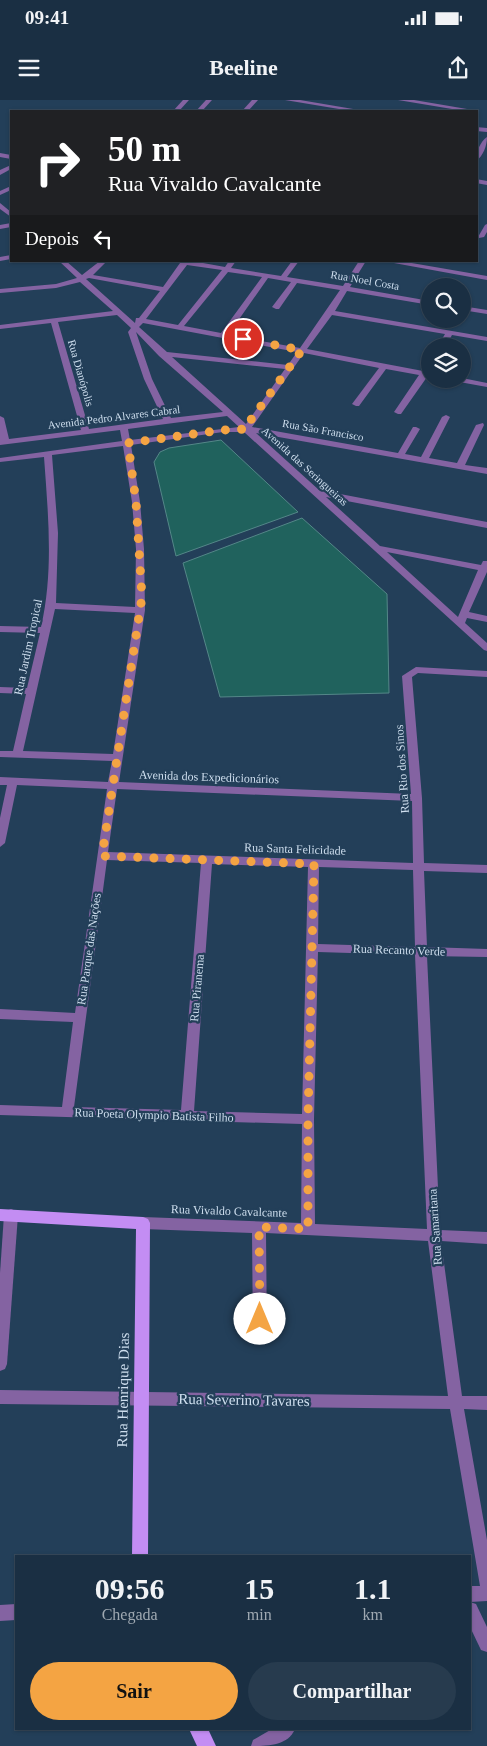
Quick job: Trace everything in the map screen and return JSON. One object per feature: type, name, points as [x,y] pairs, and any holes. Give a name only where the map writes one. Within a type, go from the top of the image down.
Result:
[{"type":"main road","name":"Rua Vivaldo Cavalcante","points":[[5,1215],[143,1223]]},
{"type":"main road","name":"Rua Henrique Dias","points":[[140,1555],[143,1223]]},
{"type":"main road","points":[[199,1730],[207,1746]]},
{"type":"street","points":[[177,110],[186,100]]},
{"type":"street","points":[[200,110],[209,100]]},
{"type":"street","points":[[246,110],[254,100]]},
{"type":"street","points":[[288,100],[355,110]]},
{"type":"street","points":[[401,100],[464,108]]},
{"type":"street","points":[[478,155],[487,139]]},
{"type":"street","points":[[0,205],[10,214]]},
{"type":"street","points":[[481,237],[487,226]]},
{"type":"street","name":"Avenida das Seringueiras","points":[[63,262],[86,278],[118,313],[136,324],[162,354],[230,413],[487,648]]},
{"type":"street","points":[[0,291],[72,283],[86,278],[103,262]]},
{"type":"street","points":[[168,421],[134,343],[132,332],[182,262]]},
{"type":"street","name":"Rua Noel Costa","points":[[182,262],[421,301]]},
{"type":"street","points":[[180,327],[232,262]]},
{"type":"street","points":[[283,278],[295,262]]},
{"type":"street","points":[[0,460],[223,430],[247,429],[250,421],[330,312],[362,262]]},
{"type":"street","points":[[393,262],[484,276]]},
{"type":"street","points":[[224,335],[267,275]]},
{"type":"street","points":[[86,278],[163,289]]},
{"type":"street","points":[[276,307],[296,280]]},
{"type":"street","points":[[471,309],[487,312]]},
{"type":"street","points":[[330,312],[487,339]]},
{"type":"street","points":[[0,327],[118,313]]},
{"type":"street","name":"Rua Dianópolis","points":[[54,321],[86,432]]},
{"type":"street","points":[[136,324],[180,327],[421,372]]},
{"type":"street","points":[[446,338],[449,332]]},
{"type":"street","points":[[162,354],[289,367]]},
{"type":"street","points":[[356,404],[384,366]]},
{"type":"street","points":[[398,412],[421,382]]},
{"type":"street","points":[[471,382],[487,384]]},
{"type":"street","name":"Avenida Pedro Alvares Cabral","points":[[3,443],[230,413]]},
{"type":"street","points":[[424,460],[446,417]]},
{"type":"street","points":[[0,418],[3,443]]},
{"type":"street","points":[[460,466],[480,425]]},
{"type":"street","name":"Rua Parque das Nações","points":[[67,1112],[78,1018],[140,610],[140,549],[128,443],[124,428]]},
{"type":"street","name":"Rua São Francisco","points":[[247,429],[487,471]]},
{"type":"street","name":"Rua São Francisco","points":[[247,429],[339,450],[487,477]]},
{"type":"street","points":[[400,456],[416,429]]},
{"type":"street","name":"Rua Jardim Tropical","points":[[17,754],[51,606],[54,533],[48,454]]},
{"type":"street","points":[[318,493],[487,525]]},
{"type":"street","points":[[377,547],[486,566],[460,623]]},
{"type":"street","points":[[51,606],[140,610]]},
{"type":"street","points":[[464,614],[487,619]]},
{"type":"street","points":[[0,629],[46,630]]},
{"type":"street","name":"Rua Rio dos Sinos","points":[[420,867],[417,798],[407,676],[413,671],[431,669],[487,674]]},
{"type":"street","points":[[0,690],[31,691]]},
{"type":"street","points":[[0,754],[118,758]]},
{"type":"street","name":"Avenida dos Expedicionários","points":[[0,781],[417,798]]},
{"type":"street","points":[[0,843],[13,781]]},
{"type":"street","name":"Rua Santa Felicidade","points":[[102,856],[487,870]]},
{"type":"street","name":"Rua Piranema","points":[[187,1116],[207,860]]},
{"type":"street","points":[[308,1229],[308,1119],[314,864]]},
{"type":"street","name":"Rua Samaritana","points":[[420,867],[421,951],[434,1236],[456,1403],[487,1584]]},
{"type":"street","name":"Rua Recanto Verde","points":[[312,948],[487,953]]},
{"type":"street","points":[[0,1014],[78,1018]]},
{"type":"street","name":"Rua Poeta Olympio Batista Filho","points":[[0,1110],[308,1119]]},
{"type":"street","points":[[0,1364],[5,1215]]},
{"type":"street","name":"Rua Vivaldo Cavalcante","points":[[143,1223],[487,1238]]},
{"type":"street","points":[[259,1227],[260,1338]]},
{"type":"street","name":"Rua Severino Tavares","points":[[0,1397],[487,1404]]},
{"type":"street","points":[[471,1594],[487,1594]]},
{"type":"street","points":[[0,1613],[15,1612]]},
{"type":"street","points":[[471,1612],[487,1644]]},
{"type":"street","points":[[259,1746],[285,1730]]},
{"type":"shaded area","points":[[221,440],[298,512],[176,556],[154,462],[160,452],[169,448]]},
{"type":"shaded area","points":[[302,518],[387,594],[389,693],[220,697],[183,563]]},
{"type":"route","points":[[243,339],[302,350],[250,421],[247,429],[223,430],[128,443],[136,502],[142,597],[102,856],[314,864],[308,1119],[308,1229],[259,1227],[260,1319]]}]
